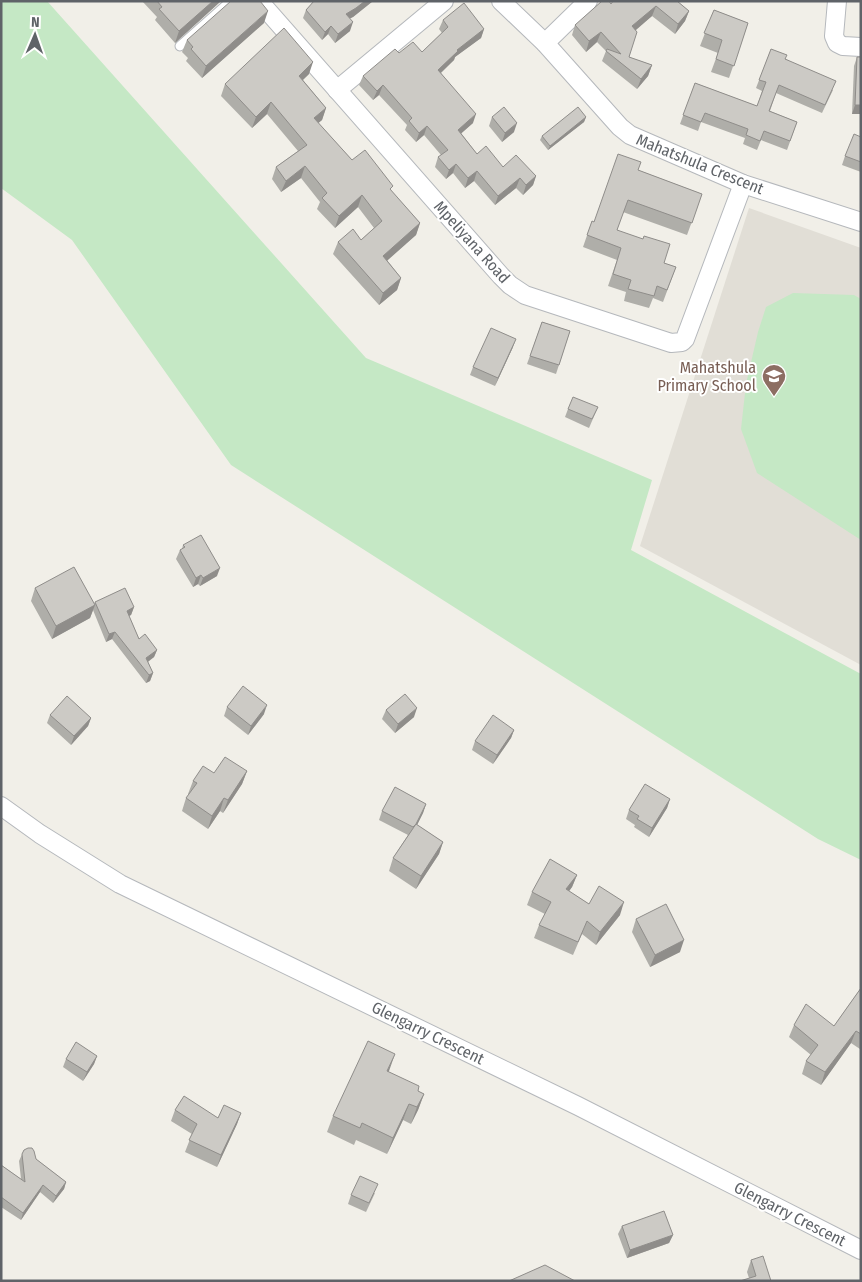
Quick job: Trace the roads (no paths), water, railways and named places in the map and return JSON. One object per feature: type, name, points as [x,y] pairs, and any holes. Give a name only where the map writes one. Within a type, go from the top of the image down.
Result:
[{"type":"street","name":"Mpeliyana Road","points":[[259,1],[510,285],[526,295],[671,343],[679,343],[685,339],[743,184]]},
{"type":"street","points":[[337,90],[444,1]]},
{"type":"street","name":"Mahatshula Crescent","points":[[502,1],[545,43],[620,127],[630,135],[743,184],[861,222]]},
{"type":"street","points":[[545,43],[588,1]]},
{"type":"street","points":[[837,1],[834,36],[837,43],[843,46],[861,47]]},
{"type":"street","name":"Glengarry Crescent","points":[[1,806],[40,834],[120,884],[578,1106],[861,1250]]},
{"type":"lane","points":[[180,46],[231,1]]},
{"type":"place","name":"Mahatshula Primary School","points":[[774,397]]}]
